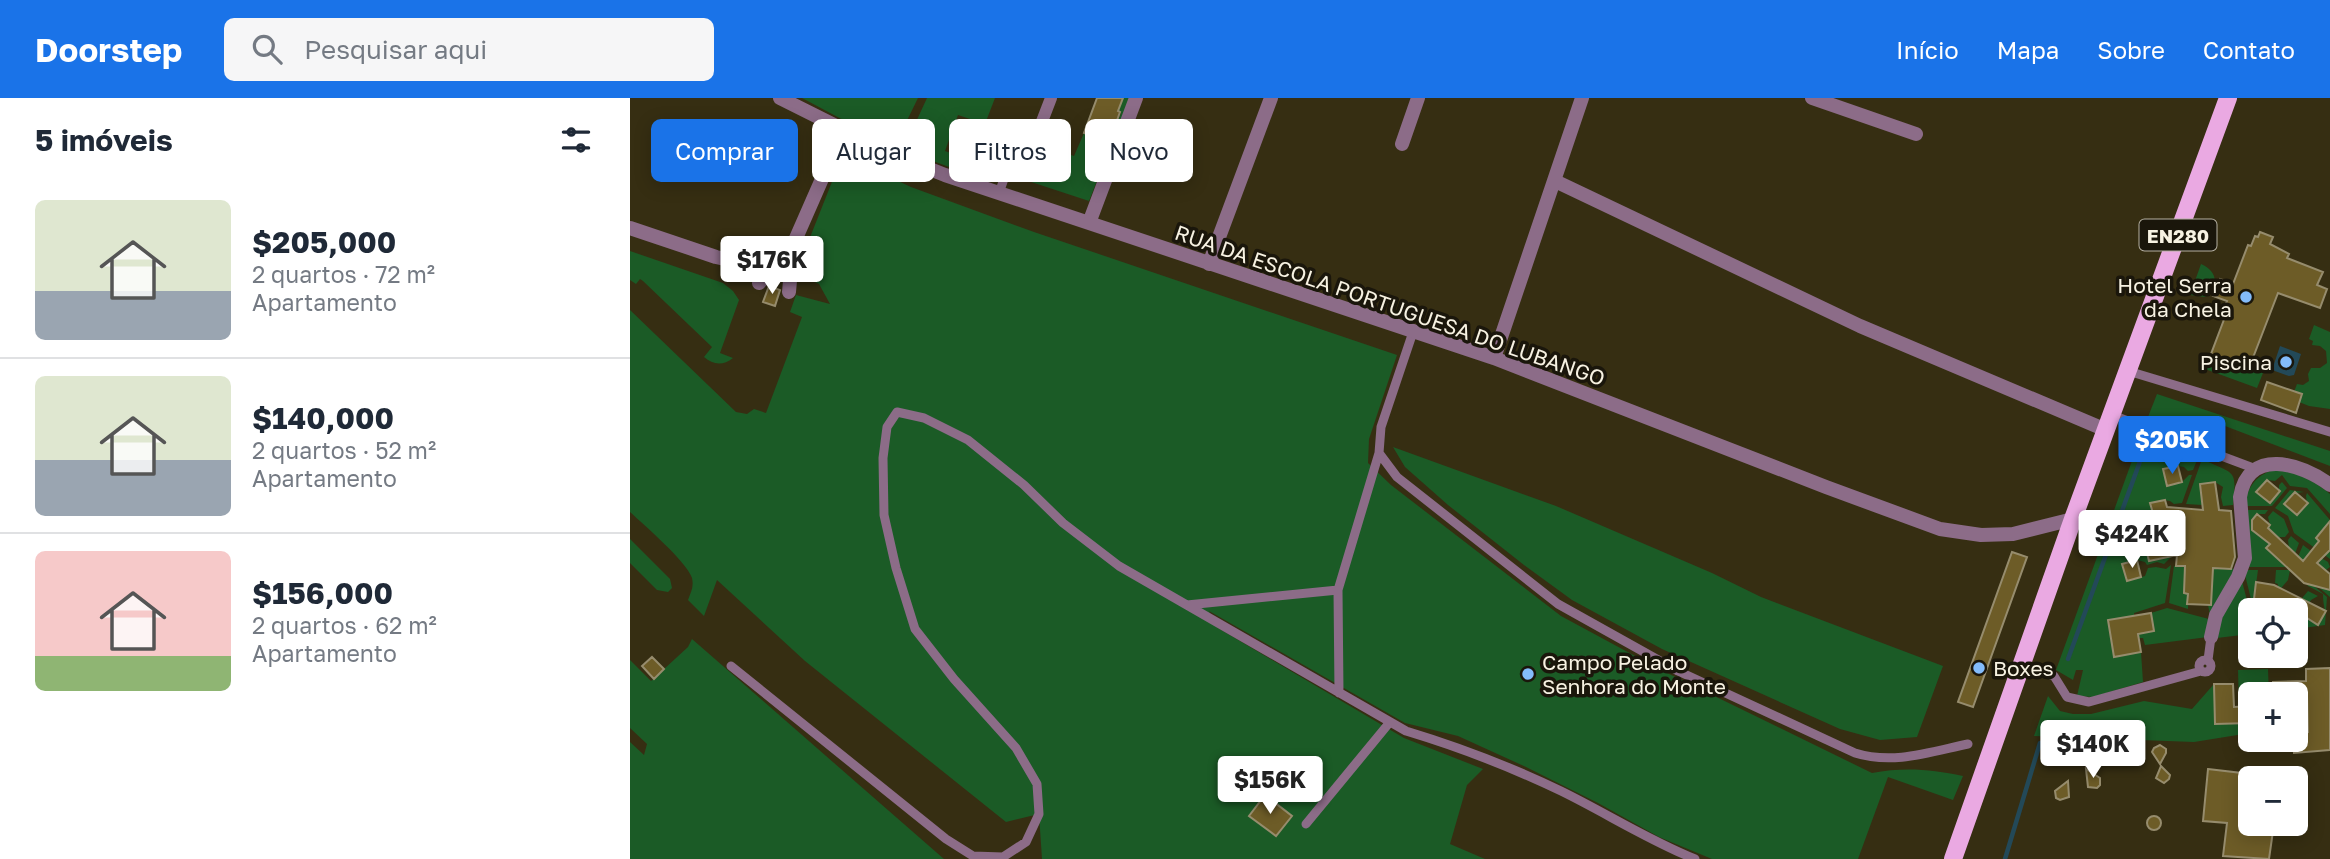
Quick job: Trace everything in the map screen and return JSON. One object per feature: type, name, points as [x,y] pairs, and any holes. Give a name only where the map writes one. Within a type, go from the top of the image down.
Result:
[{"type":"main road","name":"EN280","points":[[1953,859],[2073,519],[2228,98]]},
{"type":"street","name":"RUA DA ESCOLA PORTUGUESA DO LUBANGO","points":[[780,98],[820,119]]},
{"type":"street","points":[[1043,119],[1051,98]]},
{"type":"street","points":[[1089,223],[1136,98]]},
{"type":"street","points":[[1209,264],[1271,98]]},
{"type":"street","points":[[1402,144],[1418,98]]},
{"type":"street","points":[[1494,358],[1582,98]]},
{"type":"street","points":[[1812,98],[1916,134]]},
{"type":"street","name":"RUA DA ESCOLA PORTUGUESA DO LUBANGO","points":[[935,170],[1494,358],[1940,529],[1981,536],[2013,534],[2073,519]]},
{"type":"street","points":[[1555,181],[1860,326],[2109,423]]},
{"type":"street","points":[[789,292],[793,245],[821,182]]},
{"type":"street","points":[[630,228],[716,257],[769,270]]},
{"type":"street","points":[[759,283],[793,245]]},
{"type":"street","points":[[2211,637],[2216,615],[2238,577],[2245,558],[2240,497],[2245,481],[2256,469],[2275,463],[2290,465],[2330,485]]},
{"type":"lane","points":[[999,193],[1003,182]]},
{"type":"lane","points":[[1339,693],[1338,590],[1380,453],[1381,427],[1413,332]]},
{"type":"lane","points":[[2128,371],[2330,432]]},
{"type":"lane","points":[[731,666],[946,839],[973,856],[1003,857],[1026,842],[1039,814],[1037,784],[1016,748],[954,680],[915,629],[896,568],[884,516],[883,458],[887,428],[897,412],[925,418],[968,440],[1024,485],[1063,523],[1119,566],[1406,731],[1455,746],[1560,791],[1658,844],[1695,859]]},
{"type":"lane","points":[[2109,423],[2256,469]]},
{"type":"lane","points":[[1380,453],[1397,477],[1558,604],[1678,671],[1855,753],[1874,759],[1894,759],[1968,744]]},
{"type":"lane","points":[[1187,606],[1338,590]]},
{"type":"lane","points":[[2022,665],[2054,676],[2067,697],[2089,702],[2210,670],[2211,664],[2208,660],[2211,637]]},
{"type":"lane","points":[[1306,824],[1390,722]]},
{"type":"green space","points":[[802,98],[918,98],[908,119],[841,119]]},
{"type":"green space","points":[[927,98],[995,98],[987,119],[970,119],[958,115],[957,119],[949,119],[949,140],[945,151],[949,152],[949,167],[935,162],[935,119],[917,119]]},
{"type":"green space","points":[[1123,98],[1130,98],[1122,119],[1119,119],[1121,113],[1118,111]]},
{"type":"green space","points":[[1084,133],[1085,182],[1097,182],[1089,201],[1031,182],[1071,182],[1071,155],[1074,156]]},
{"type":"green space","points":[[832,182],[900,182],[1034,232],[1397,355],[1369,439],[1368,463],[1391,485],[1561,616],[1661,670],[1872,773],[1917,770],[1963,776],[1953,800],[1888,777],[1858,859],[1712,859],[1659,837],[1598,803],[1458,736],[1405,723],[1209,611],[1218,628],[1404,738],[1483,769],[1467,785],[1450,844],[1485,859],[1042,859],[1039,814],[1006,822],[805,661],[717,580],[704,616],[688,600],[693,584],[682,562],[630,512],[630,310],[736,412],[747,414],[754,409],[766,413],[802,317],[790,312],[796,295],[830,304],[819,284],[803,276],[805,250]]},
{"type":"green space","points":[[630,251],[723,283],[733,291],[739,300],[720,353],[733,358],[718,364],[704,357],[712,347],[643,281],[640,279],[636,284],[630,280]]},
{"type":"green space","points":[[2201,264],[2210,270],[2215,279],[2213,288],[2205,297],[2190,295]]},
{"type":"green space","points":[[2314,325],[2330,332],[2330,409],[2299,402],[2302,395],[2294,392],[2297,384],[2303,385],[2309,381],[2311,368],[2320,368],[2327,363],[2326,351],[2320,346],[2312,345],[2313,341],[2309,339]]},
{"type":"green space","points":[[2211,354],[2263,373],[2257,388],[2205,369]]},
{"type":"green space","points":[[2157,394],[2330,451],[2330,466],[2225,426],[2216,449],[2146,422]]},
{"type":"green space","points":[[2141,436],[2198,458],[2193,470],[2188,471],[2178,466],[2182,482],[2192,475],[2182,503],[2174,504],[2165,500],[2170,516],[2180,509],[2173,545],[2160,541],[2172,549],[2171,557],[2164,564],[2157,562],[2147,565],[2137,560],[2122,564],[2127,581],[2145,576],[2148,568],[2166,569],[2171,565],[2165,603],[2134,613],[2134,616],[2108,621],[2114,657],[2141,652],[2143,682],[2093,697],[2077,696],[2083,670],[2076,670],[2073,680],[2056,670]]},
{"type":"green space","points":[[1393,447],[1556,506],[1761,597],[1943,666],[1917,737],[1880,740],[1840,729],[1662,649],[1572,600],[1448,505],[1405,467]]},
{"type":"green space","points":[[2202,459],[2227,471],[2234,478],[2233,505],[2223,506],[2223,487],[2215,482],[2200,484],[2202,500],[2218,506],[2186,504]]},
{"type":"green space","points":[[2273,470],[2303,477],[2330,494],[2330,514],[2307,488],[2290,486],[2282,475],[2275,481],[2268,480],[2279,490],[2282,482],[2287,488],[2272,506],[2244,506],[2253,483],[2261,475]]},
{"type":"green space","points":[[2290,490],[2304,492],[2296,493],[2307,503],[2307,493],[2330,520],[2330,559],[2294,533],[2288,516],[2275,508]]},
{"type":"green space","points":[[2245,510],[2268,510],[2265,514],[2258,514],[2270,525],[2268,517],[2273,511],[2284,519],[2289,532],[2285,537],[2277,537],[2289,548],[2288,540],[2291,536],[2299,543],[2290,567],[2247,567]]},
{"type":"green space","points":[[630,539],[670,579],[672,588],[668,592],[657,590],[630,563]]},
{"type":"green space","points":[[2303,545],[2315,554],[2308,556],[2320,566],[2318,556],[2328,562],[2330,567],[2323,572],[2319,587],[2330,590],[2330,597],[2294,566]]},
{"type":"green space","points":[[2174,566],[2236,569],[2210,615],[2208,605],[2211,589],[2184,588],[2184,593],[2188,594],[2188,609],[2169,603]]},
{"type":"green space","points":[[2294,569],[2327,597],[2325,625],[2308,627],[2308,619],[2318,625],[2323,615],[2323,594],[2293,573]]},
{"type":"green space","points":[[2246,570],[2258,570],[2254,598],[2251,598]]},
{"type":"green space","points":[[2276,570],[2290,570],[2288,580],[2277,593],[2278,584],[2275,583]]},
{"type":"green space","points":[[2242,581],[2246,598],[2238,598],[2238,635],[2217,638],[2220,620]]},
{"type":"green space","points":[[2308,591],[2318,596],[2308,605],[2308,598],[2302,598]]},
{"type":"green space","points":[[2167,608],[2209,619],[2208,637],[2145,645],[2138,634],[2153,631],[2151,613]]},
{"type":"green space","points":[[692,639],[944,859],[630,859],[630,742],[644,755],[647,744],[630,728],[630,660],[651,681],[688,647]]},
{"type":"green space","points":[[2268,669],[2268,682],[2238,682],[2238,670]]},
{"type":"green space","points":[[2214,684],[2216,724],[2238,723],[2238,735],[2194,742],[2034,736],[2048,696],[2060,711],[2073,714],[2091,714],[2144,701],[2192,709]]},
{"type":"water","name":"Piscina","points":[[2280,346],[2301,354],[2294,375],[2272,370]]},
{"type":"building","points":[[1097,98],[1123,98],[1118,119],[1089,119]]},
{"type":"building","name":"Hotel Serra da Chela","points":[[2260,232],[2273,237],[2270,244],[2289,254],[2287,258],[2323,272],[2317,285],[2327,289],[2320,308],[2278,293],[2249,368],[2211,354],[2228,309],[2224,308],[2227,301],[2213,296],[2220,279],[2233,284],[2248,245],[2251,246]]},
{"type":"building","points":[[769,286],[780,290],[775,306],[763,302]]},
{"type":"building","points":[[2267,382],[2302,394],[2296,413],[2261,400]]},
{"type":"building","points":[[2178,466],[2182,482],[2167,486],[2163,469]]},
{"type":"building","points":[[2267,480],[2280,491],[2270,503],[2256,492]]},
{"type":"building","points":[[2215,482],[2219,510],[2231,511],[2235,557],[2231,569],[2213,568],[2211,605],[2187,604],[2188,594],[2184,593],[2185,566],[2176,566],[2177,555],[2149,561],[2145,545],[2165,540],[2181,540],[2183,513],[2155,520],[2150,503],[2165,500],[2167,507],[2203,510],[2200,484]]},
{"type":"building","points":[[2295,492],[2308,503],[2297,515],[2284,504]]},
{"type":"building","points":[[2257,514],[2303,561],[2330,521],[2330,550],[2317,563],[2330,574],[2330,590],[2304,583],[2266,548],[2270,544],[2252,530],[2252,520]]},
{"type":"building","points":[[2012,552],[2027,557],[1973,707],[1958,702]]},
{"type":"building","points":[[2137,560],[2141,577],[2127,581],[2122,564]]},
{"type":"building","points":[[2256,582],[2274,585],[2300,598],[2254,598]]},
{"type":"building","points":[[2308,602],[2326,611],[2318,625],[2308,619]]},
{"type":"building","points":[[2151,613],[2154,631],[2138,634],[2141,652],[2114,657],[2108,620]]},
{"type":"building","points":[[652,657],[664,669],[654,679],[642,666]]},
{"type":"building","points":[[2330,668],[2330,750],[2308,752],[2308,682],[2273,682],[2306,681],[2306,669]]},
{"type":"building","points":[[2214,684],[2233,684],[2238,723],[2215,724]]},
{"type":"building","points":[[2090,745],[2097,747],[2099,753],[2086,766],[2085,749]]},
{"type":"building","points":[[2160,745],[2166,749],[2166,753],[2160,764],[2152,752]]},
{"type":"building","points":[[2161,766],[2170,775],[2164,783],[2156,778]]},
{"type":"building","points":[[2086,769],[2100,778],[2097,788],[2088,787]]},
{"type":"building","points":[[2208,769],[2238,773],[2238,836],[2272,836],[2269,859],[2223,856],[2227,823],[2203,821]]},
{"type":"building","points":[[2068,781],[2069,797],[2060,800],[2056,798],[2055,791]]},
{"type":"building","points":[[1265,795],[1292,816],[1276,836],[1249,816]]},
{"type":"building","points":[[2151,816],[2157,816],[2161,823],[2157,830],[2151,830],[2147,826],[2147,820]]},
{"type":"waterway","points":[[2068,659],[2146,445]]},
{"type":"waterway","points":[[2005,859],[2040,743]]},
{"type":"place","name":"Hotel Serra da Chela","points":[[2246,297]]},
{"type":"place","name":"Piscina","points":[[2286,362]]},
{"type":"place","name":"Boxes","points":[[1979,668]]},
{"type":"place","name":"Campo Pelado Senhora do Monte","points":[[1528,674]]}]
